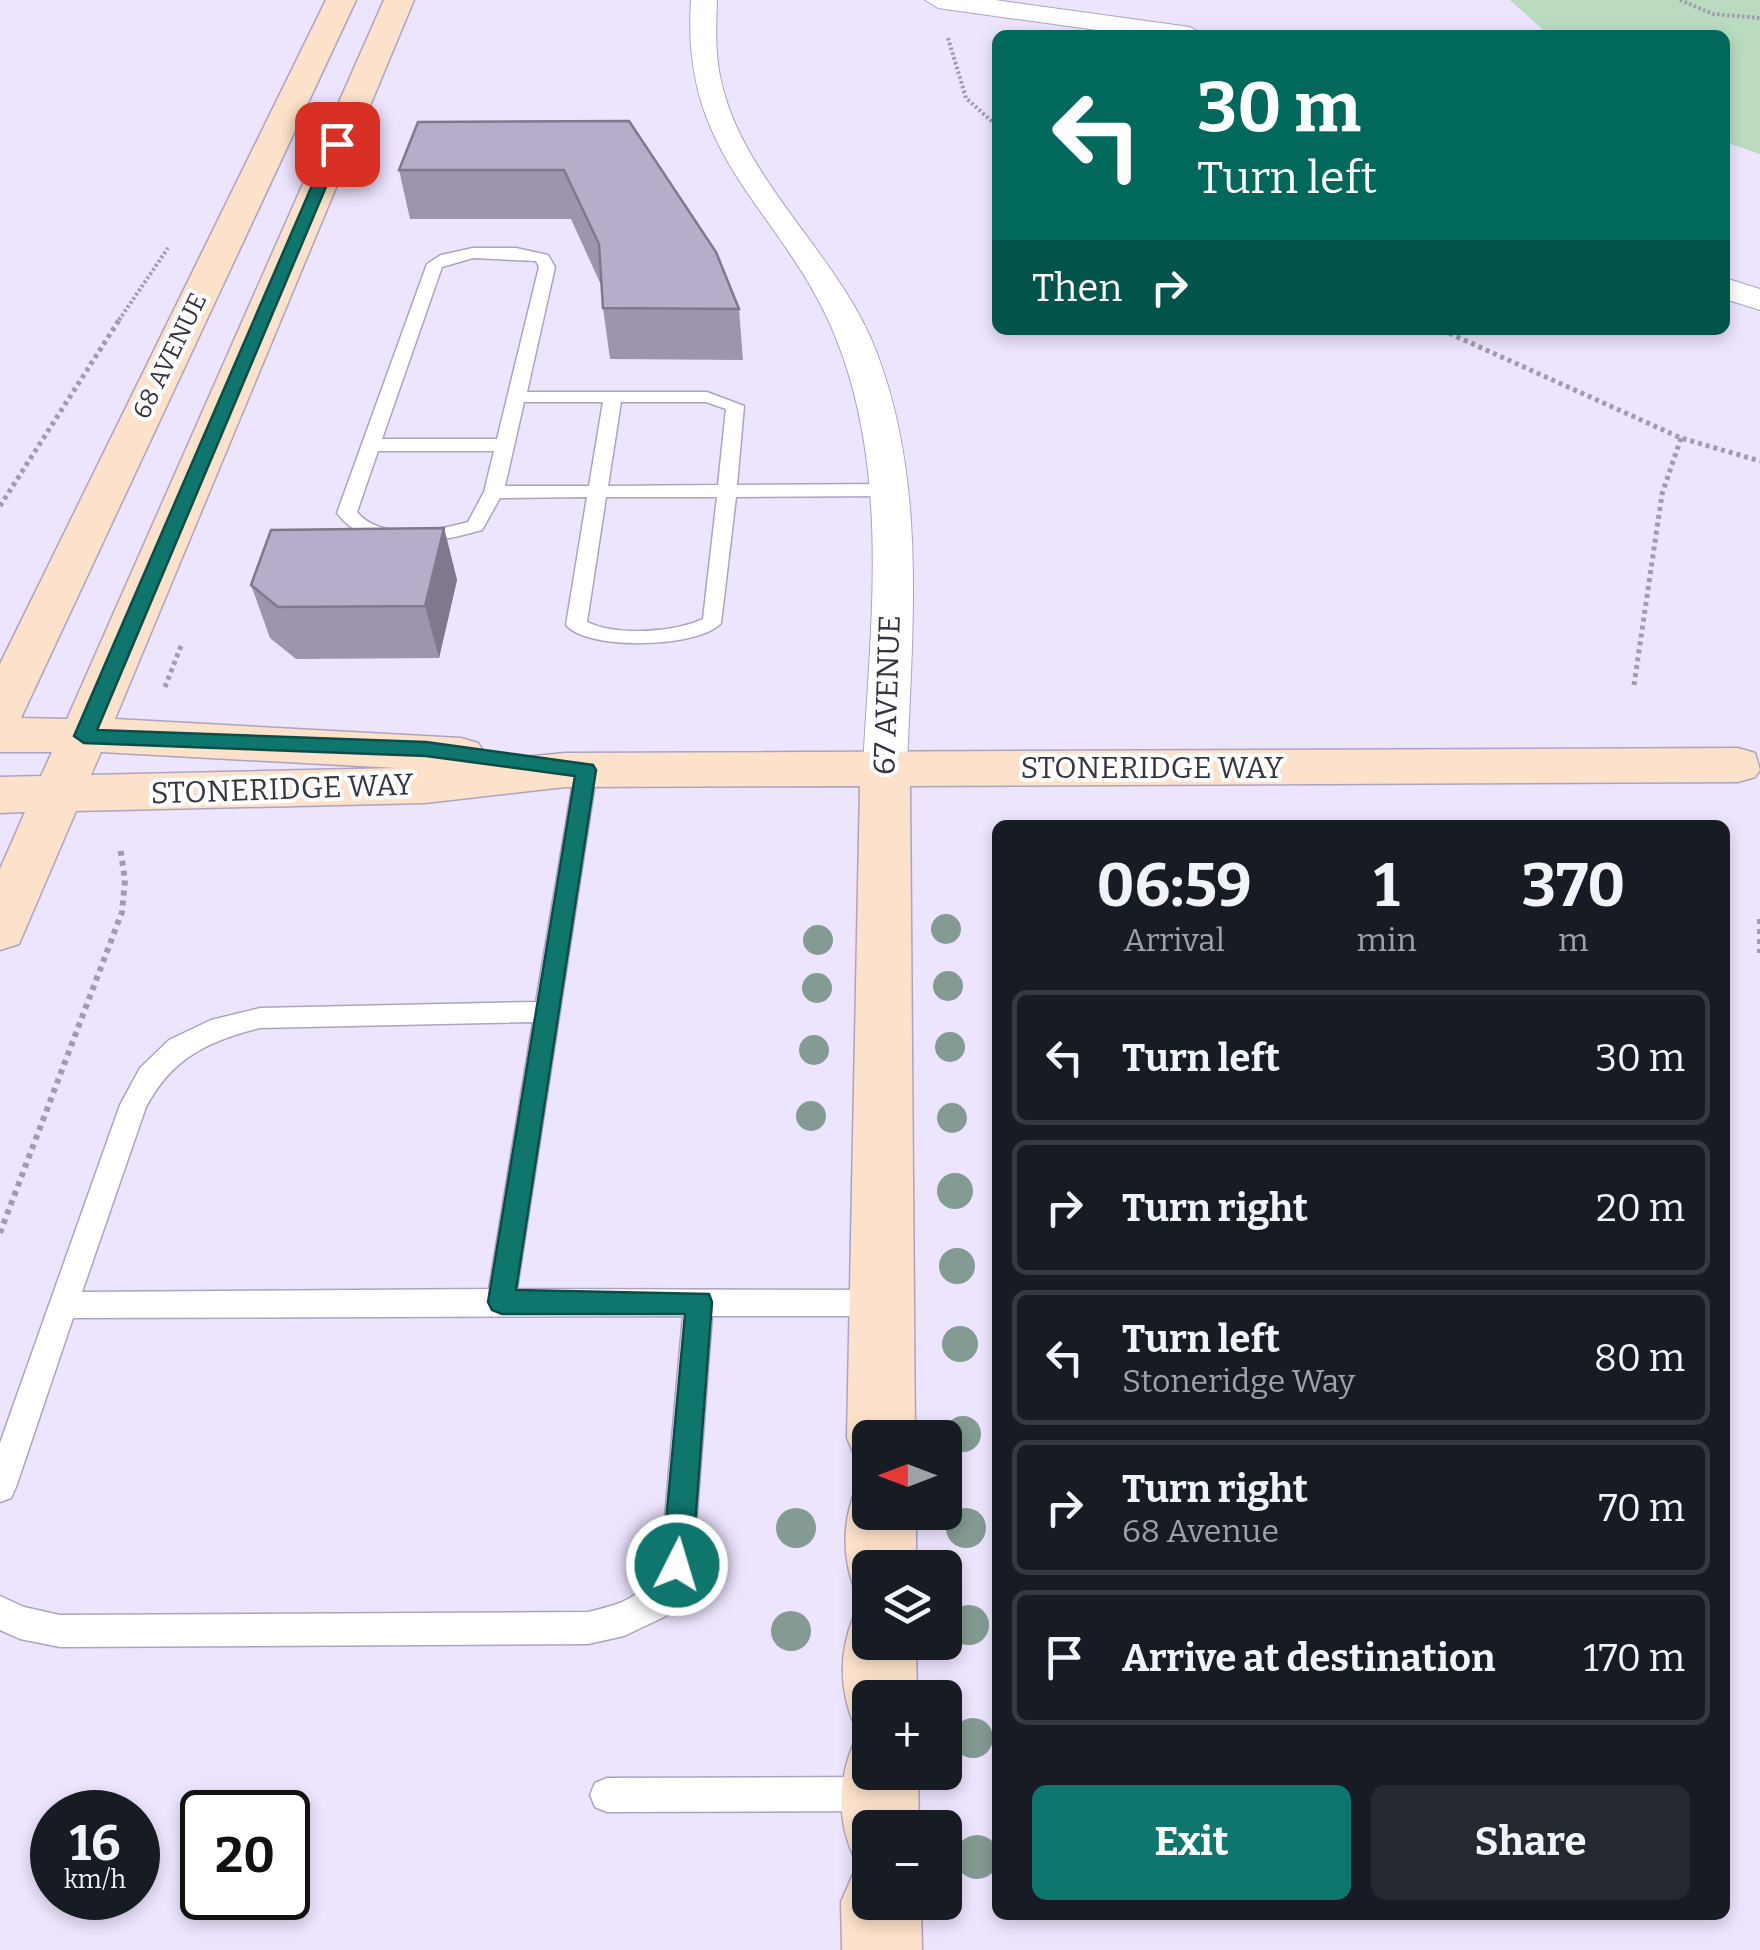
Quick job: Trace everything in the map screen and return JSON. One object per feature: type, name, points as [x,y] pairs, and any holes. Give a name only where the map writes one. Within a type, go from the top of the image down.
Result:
[{"type":"main road","name":"68 AVENUE","points":[[0,713],[340,0]]},
{"type":"main road","points":[[0,930],[399,0]]},
{"type":"main road","name":"STONERIDGE WAY","points":[[0,735],[426,749],[576,770]]},
{"type":"main road","name":"STONERIDGE WAY","points":[[0,795],[426,785],[576,770],[1738,765]]},
{"type":"main road","name":"67 AVENUE","points":[[881,1420],[885,768]]},
{"type":"main road","points":[[881,1920],[882,1950]]},
{"type":"street","name":"67 AVENUE","points":[[704,0],[701,60],[708,98],[738,162],[812,260],[855,341],[872,392],[888,490],[892,550],[885,768]]},
{"type":"street","points":[[938,0],[1154,30]]},
{"type":"street","points":[[1730,290],[1760,300]]},
{"type":"lane","points":[[527,254],[542,258],[547,267],[505,444],[494,492],[475,526],[456,533],[371,534],[353,525],[347,513],[435,264],[450,256],[527,254]]},
{"type":"lane","points":[[517,397],[613,397],[707,397],[735,406],[716,614],[710,623],[682,633],[602,635],[584,632],[575,617],[613,397]]},
{"type":"lane","points":[[371,445],[505,444]]},
{"type":"lane","points":[[494,492],[888,490]]},
{"type":"lane","points":[[502,1302],[548,1012],[576,770]]},
{"type":"lane","points":[[0,1487],[133,1105],[149,1076],[178,1047],[211,1030],[260,1018],[548,1012]]},
{"type":"lane","points":[[0,1612],[20,1622],[60,1630],[588,1628],[624,1620],[654,1604],[677,1565],[699,1302]]},
{"type":"lane","points":[[63,1305],[882,1303]]},
{"type":"lane","points":[[607,1794],[880,1798]]},
{"type":"path","points":[[1680,0],[1713,14],[1760,18]]},
{"type":"path","points":[[946,34],[962,97],[992,124]]},
{"type":"path","points":[[0,506],[63,412],[106,334],[168,248]]},
{"type":"path","points":[[1453,335],[1681,438],[1760,461]]},
{"type":"path","points":[[1634,685],[1662,494],[1681,438]]},
{"type":"path","points":[[0,1234],[122,912],[125,880],[120,846]]},
{"type":"path","points":[[1760,919],[1760,953]]},
{"type":"green space","points":[[1510,0],[1760,0],[1760,154],[1730,144],[1730,30],[1543,30]]},
{"type":"building","points":[[629,121],[716,252],[739,309],[603,308],[599,244],[564,170],[399,170],[418,122]]},
{"type":"building","points":[[444,528],[425,606],[278,607],[251,585],[271,530]]},
{"type":"route","points":[[337,144],[84,736],[426,749],[586,770],[502,1302],[699,1302],[677,1565]]}]
